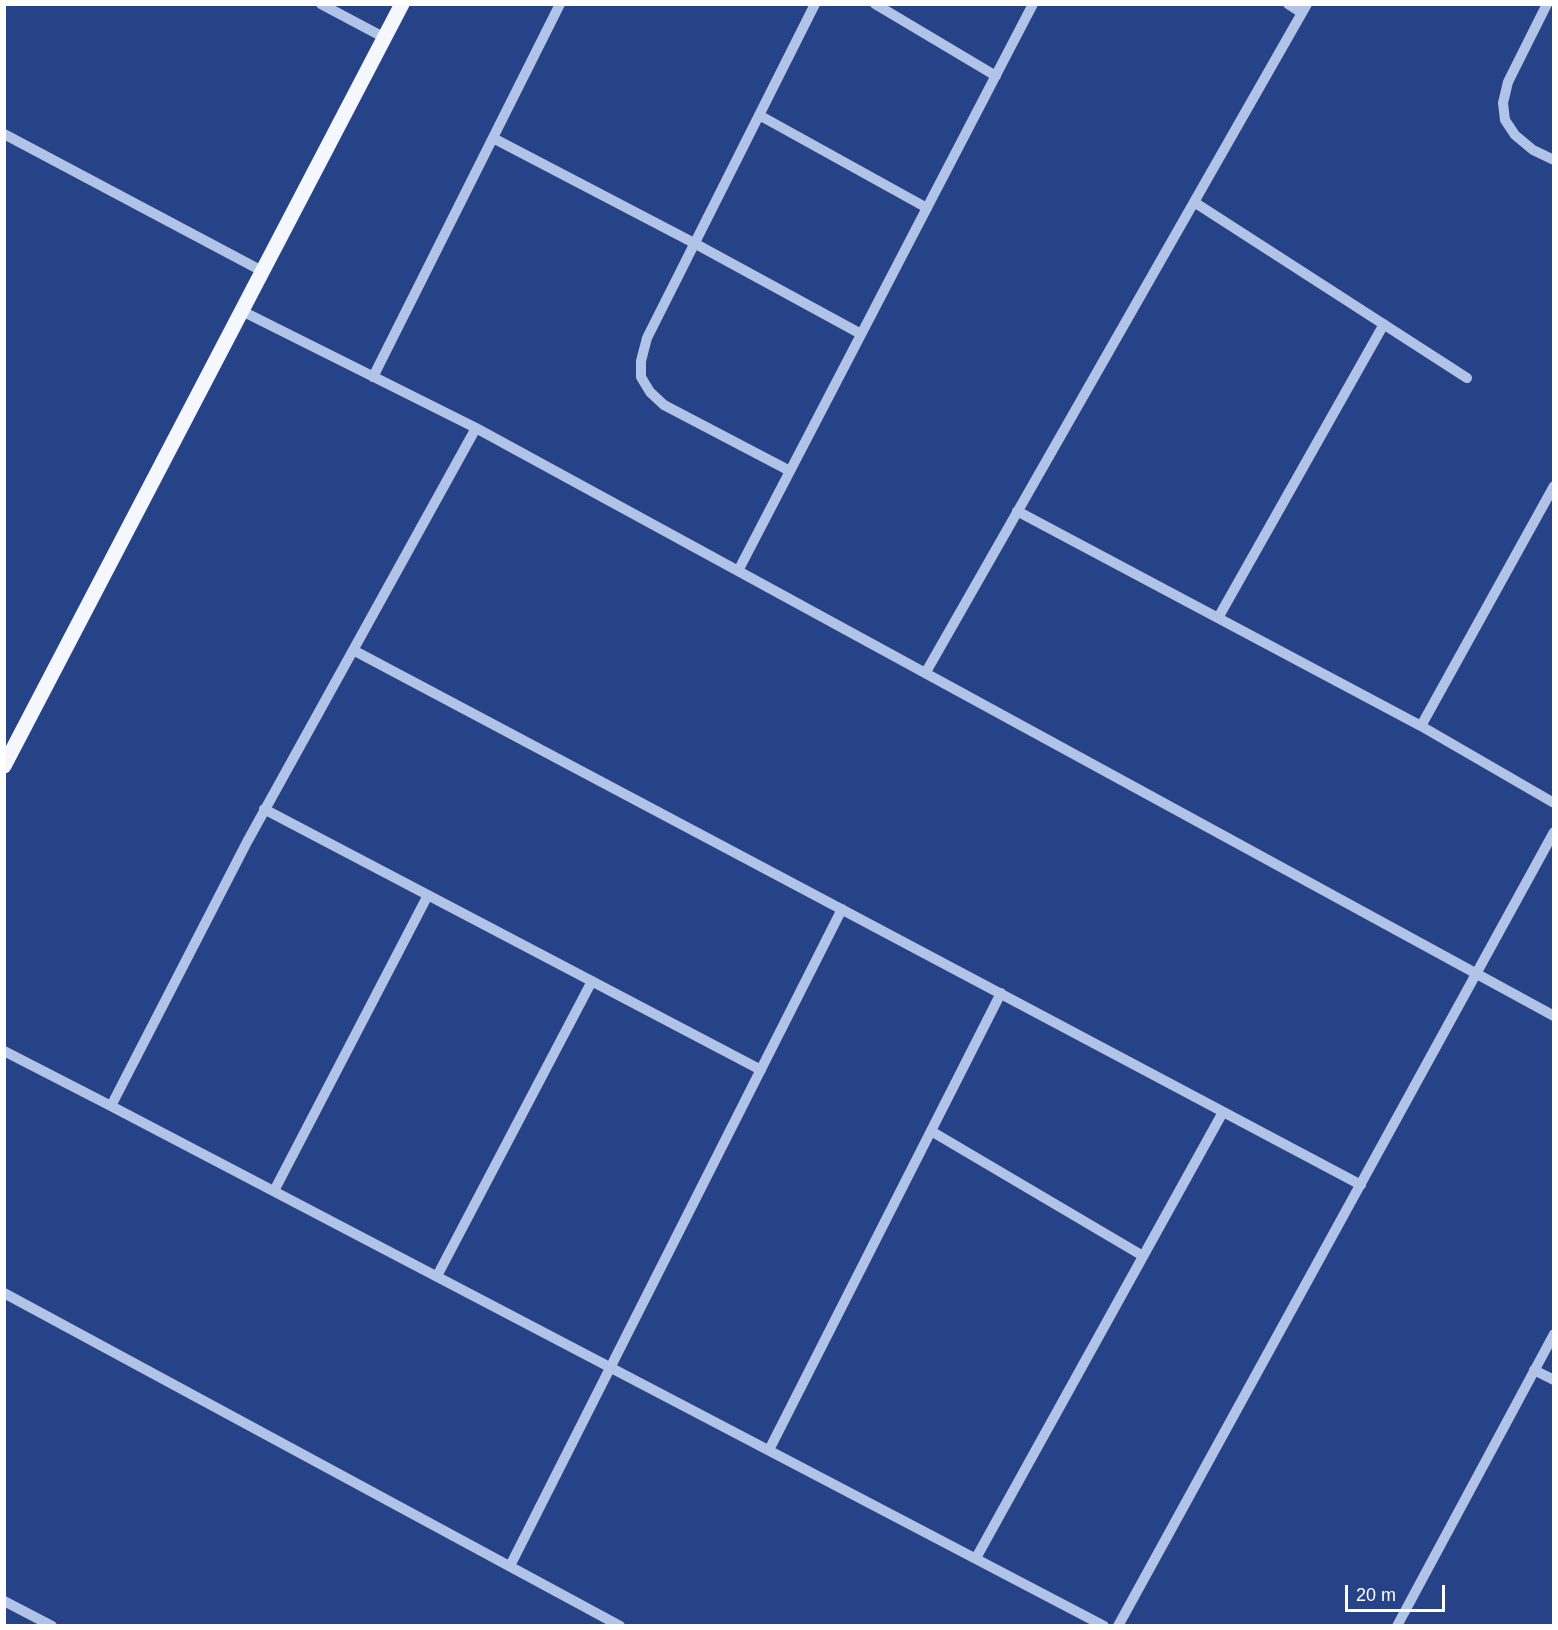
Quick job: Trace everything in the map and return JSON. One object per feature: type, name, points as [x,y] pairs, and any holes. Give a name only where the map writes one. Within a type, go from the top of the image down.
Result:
[{"type":"main road","points":[[4,766],[402,4]]},
{"type":"street","points":[[321,4],[385,38]]},
{"type":"street","points":[[374,377],[560,4]]},
{"type":"street","points":[[790,471],[664,405],[650,392],[641,377],[641,361],[647,338],[815,4]]},
{"type":"street","points":[[875,4],[996,76]]},
{"type":"street","points":[[738,571],[1033,4]]},
{"type":"street","points":[[926,672],[1305,9],[1288,4]]},
{"type":"street","points":[[1547,4],[1508,81],[1503,103],[1505,120],[1515,135],[1533,150],[1554,160]]},
{"type":"street","points":[[759,115],[927,208]]},
{"type":"street","points":[[4,134],[262,271]]},
{"type":"street","points":[[493,138],[694,243],[861,334]]},
{"type":"street","points":[[1194,202],[1467,378]]},
{"type":"street","points":[[242,311],[476,428],[1554,1016]]},
{"type":"street","points":[[1218,618],[1384,324]]},
{"type":"street","points":[[111,1106],[264,809],[476,428]]},
{"type":"street","points":[[1421,726],[1554,486]]},
{"type":"street","points":[[1017,511],[1421,726],[1554,802]]},
{"type":"street","points":[[353,650],[1361,1185]]},
{"type":"street","points":[[264,809],[761,1070]]},
{"type":"street","points":[[1118,1626],[1554,832]]},
{"type":"street","points":[[274,1191],[428,895]]},
{"type":"street","points":[[510,1566],[842,909]]},
{"type":"street","points":[[437,1276],[592,981]]},
{"type":"street","points":[[769,1450],[1001,993]]},
{"type":"street","points":[[4,1051],[1104,1626]]},
{"type":"street","points":[[976,1558],[1223,1112]]},
{"type":"street","points":[[930,1131],[1143,1256]]},
{"type":"street","points":[[4,1293],[620,1626]]},
{"type":"street","points":[[1397,1626],[1554,1334]]},
{"type":"street","points":[[1534,1370],[1554,1380]]},
{"type":"street","points":[[4,1601],[52,1626]]}]
